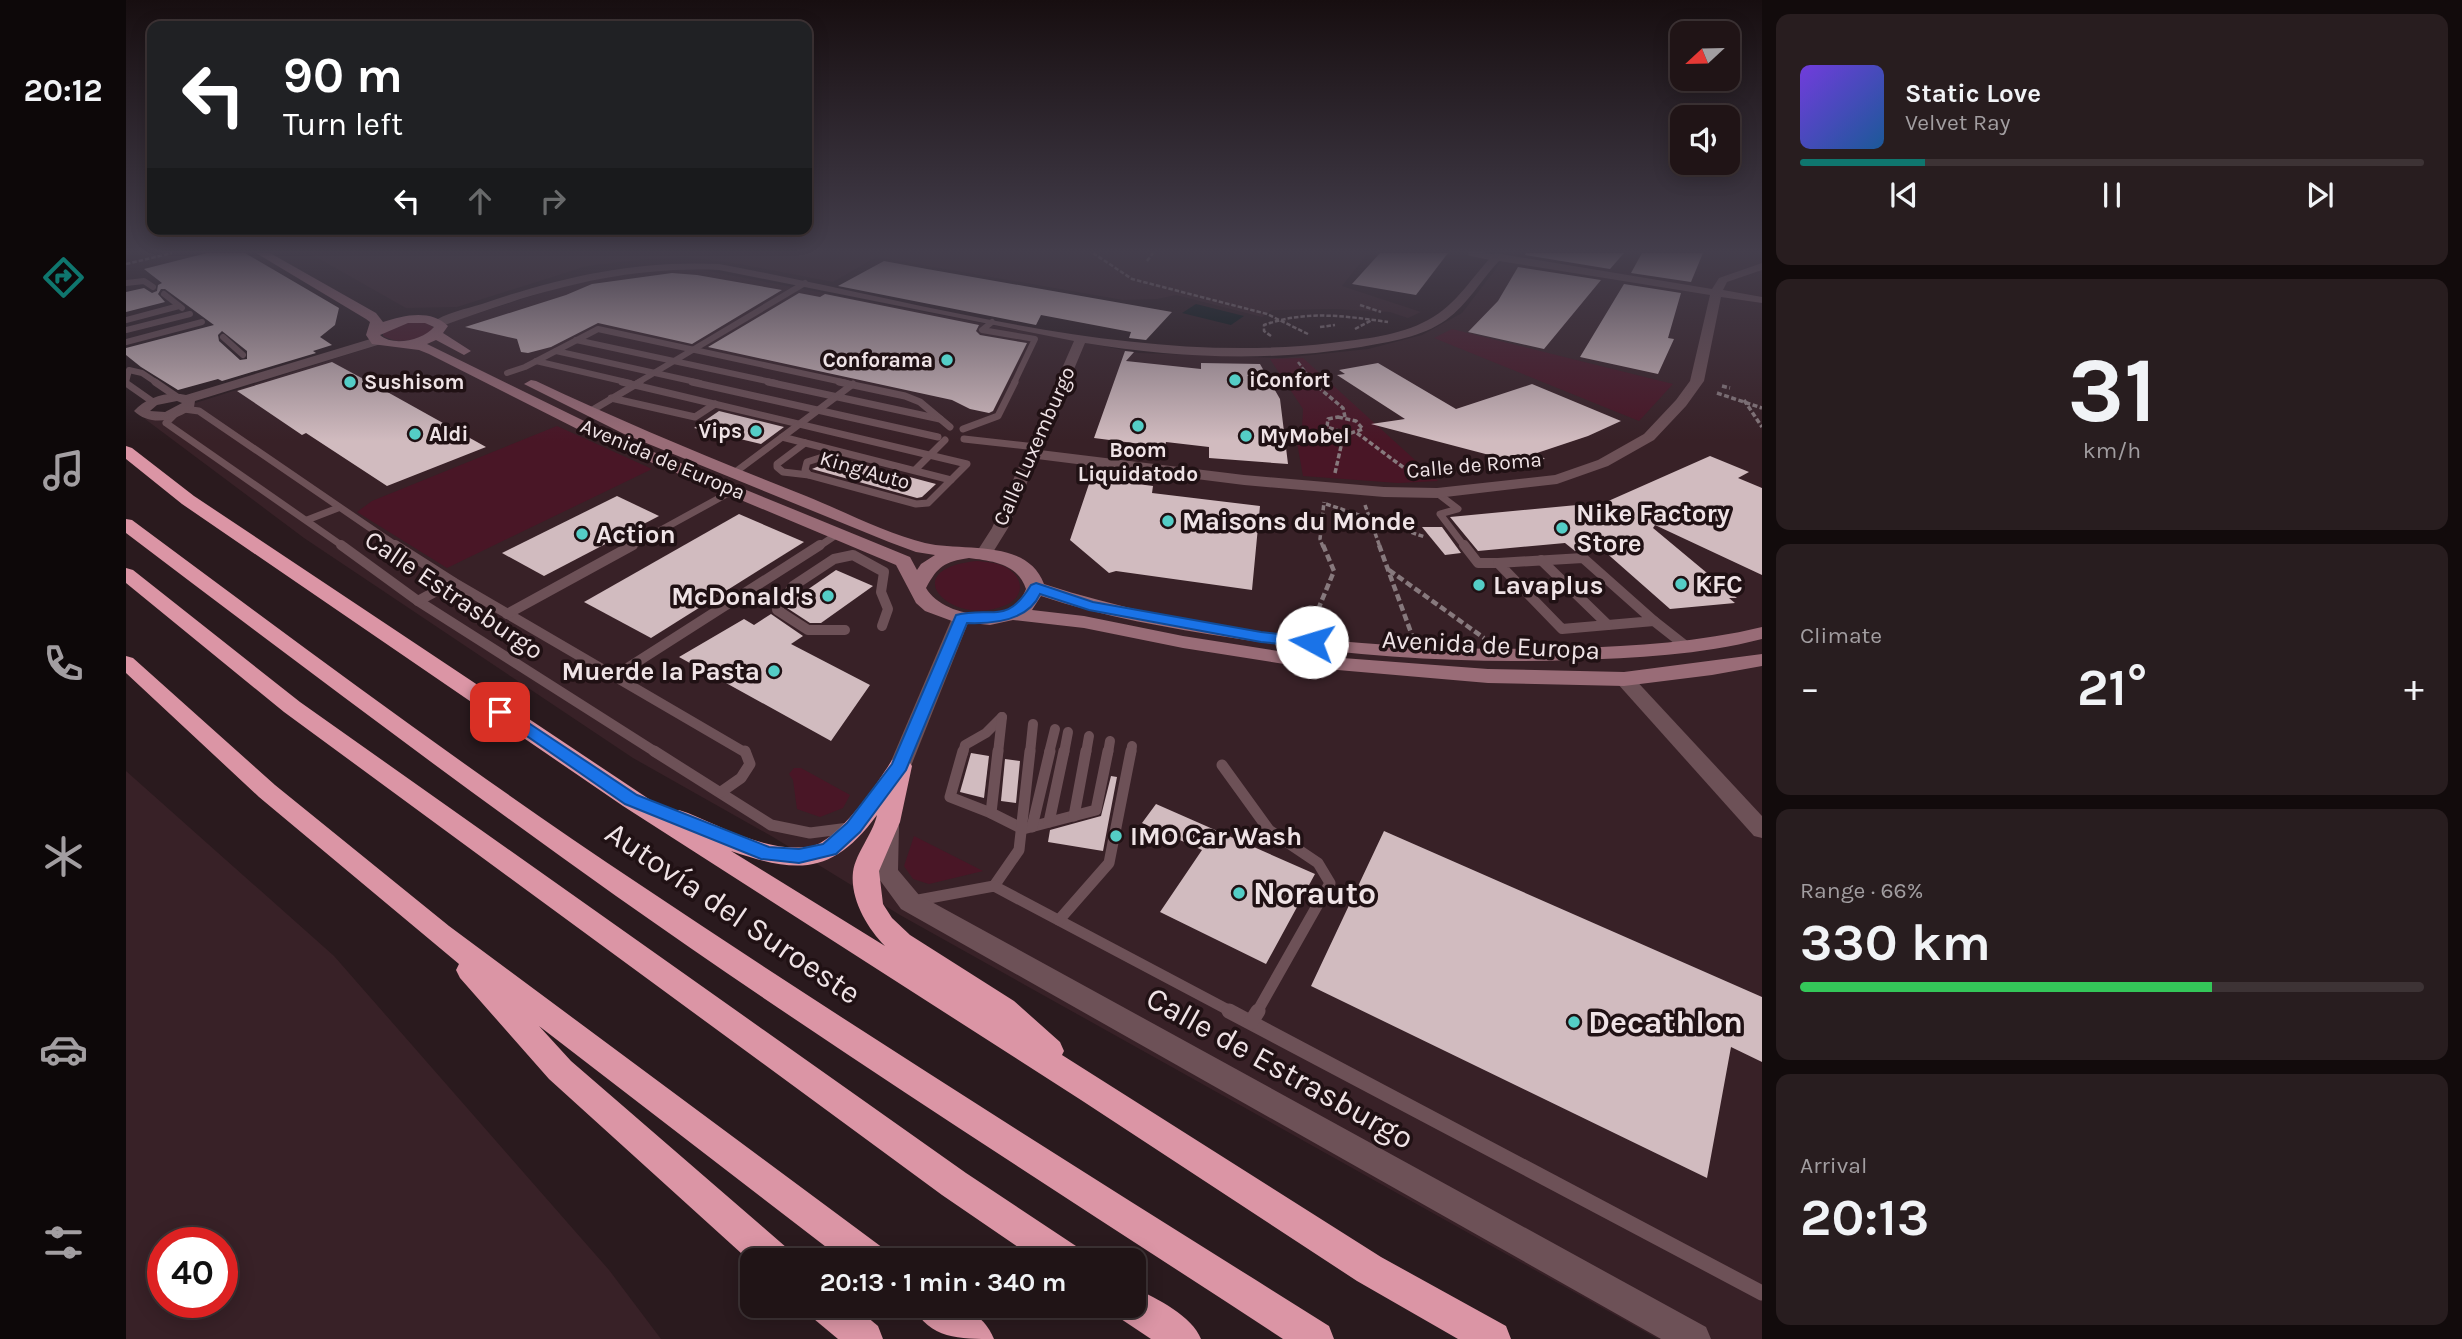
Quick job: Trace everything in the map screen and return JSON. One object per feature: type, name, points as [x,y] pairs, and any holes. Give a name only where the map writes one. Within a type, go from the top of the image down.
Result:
[{"type":"highway","points":[[126,451],[188,500],[631,800],[1092,1090],[1369,1269],[1493,1339]]},
{"type":"highway","name":"Autovía del Suroeste","points":[[126,524],[334,681],[627,890],[936,1096],[1316,1339]]},
{"type":"highway","points":[[126,574],[292,707],[954,1184],[1049,1248]]},
{"type":"highway","points":[[126,662],[267,791],[439,934],[855,1248]]},
{"type":"highway","points":[[631,800],[767,854],[799,856],[829,849],[853,828],[900,766]]},
{"type":"highway","points":[[900,766],[888,822],[866,871],[870,904],[883,926],[900,943],[1004,1010],[1092,1090]]},
{"type":"highway","points":[[439,934],[560,1070],[761,1248]]},
{"type":"highway","points":[[1146,1314],[1183,1339]]},
{"type":"highway","points":[[840,1318],[864,1339]]},
{"type":"highway","points":[[947,1318],[976,1339]]},
{"type":"street","points":[[370,315],[377,321],[376,337]]},
{"type":"street","points":[[403,315],[437,329]]},
{"type":"street","points":[[398,344],[420,341],[437,329],[475,315]]},
{"type":"street","points":[[961,315],[1081,338],[1159,349],[1241,352],[1322,349],[1364,342],[1433,323],[1444,315]]},
{"type":"street","name":"Calle de Roma","points":[[1034,450],[1244,480],[1384,492],[1437,493],[1557,479],[1603,463],[1649,437],[1697,380],[1711,315]]},
{"type":"street","points":[[153,402],[143,408],[142,414],[159,416],[181,405],[270,372],[376,337],[393,323],[412,319]]},
{"type":"street","name":"Avenida de Europa","points":[[437,329],[443,341],[629,431],[922,548],[964,553]]},
{"type":"street","name":"Avenida de Europa","points":[[376,337],[434,351],[611,440],[904,561],[917,586]]},
{"type":"street","name":"Calle Luxemburgo","points":[[984,553],[1000,528],[1081,338]]},
{"type":"street","points":[[964,553],[984,553],[1000,556],[1027,569],[1034,578],[1036,588],[1029,602],[1011,614],[983,619],[961,618],[930,606],[921,597],[917,586],[925,568],[935,561],[964,553]]},
{"type":"street","name":"Avenida de Europa","points":[[1036,588],[1089,606],[1167,621],[1261,637],[1363,648],[1464,654],[1562,655],[1687,647],[1762,633]]},
{"type":"street","name":"Avenida de Europa","points":[[1011,614],[1084,622],[1196,645],[1316,662],[1488,676],[1624,679],[1762,660]]},
{"type":"street","points":[[900,766],[961,618]]},
{"type":"street","points":[[1624,679],[1762,830]]},
{"type":"street","name":"Calle de Estrasburgo","points":[[888,822],[886,872],[910,902],[1694,1339]]},
{"type":"lane","points":[[126,320],[143,315]]},
{"type":"lane","points":[[126,330],[184,315]]},
{"type":"lane","points":[[126,342],[205,324],[192,315]]},
{"type":"lane","points":[[589,412],[749,315]]},
{"type":"lane","points":[[963,429],[998,416],[1035,339],[982,330],[992,322]]},
{"type":"lane","points":[[507,373],[598,329],[853,384],[920,402],[950,427]]},
{"type":"lane","points":[[223,337],[244,354]]},
{"type":"lane","points":[[576,340],[940,419]]},
{"type":"lane","points":[[556,351],[942,438],[915,470]]},
{"type":"lane","points":[[536,361],[967,464],[951,480],[782,438]]},
{"type":"lane","points":[[153,402],[126,383],[128,369],[142,373],[181,405],[199,411],[338,508],[453,582],[745,751],[750,764],[741,779],[721,792]]},
{"type":"lane","points":[[734,473],[853,384]]},
{"type":"lane","points":[[611,398],[695,417],[715,404]]},
{"type":"lane","name":"Calle Estrasburgo","points":[[181,405],[166,423],[307,520],[418,601],[771,825],[795,833],[821,835],[853,828]]},
{"type":"lane","points":[[964,439],[1034,450]]},
{"type":"lane","points":[[805,443],[777,464],[777,467],[783,472],[809,475]]},
{"type":"lane","name":"King Auto","points":[[842,452],[822,455],[807,462],[805,470],[809,475],[916,504],[928,503],[951,480]]},
{"type":"lane","points":[[507,614],[734,490]]},
{"type":"lane","points":[[1437,493],[1458,509],[1440,514],[1478,563],[1583,558],[1687,647]]},
{"type":"lane","points":[[307,520],[338,508]]},
{"type":"lane","points":[[615,676],[839,533]]},
{"type":"lane","points":[[845,630],[808,631],[776,610],[793,586],[834,559],[853,555],[884,572],[881,592],[888,609],[882,626]]},
{"type":"lane","points":[[1541,560],[1608,625]]},
{"type":"lane","points":[[1498,563],[1562,629],[1654,621]]},
{"type":"lane","points":[[418,601],[453,582]]},
{"type":"lane","points":[[991,813],[1002,717],[986,733],[964,745],[950,797],[1027,828],[1096,810],[1110,741]]},
{"type":"lane","points":[[1027,828],[1033,724]]},
{"type":"lane","points":[[994,886],[1019,850],[1055,729]]},
{"type":"lane","points":[[1049,822],[1068,732]]},
{"type":"lane","points":[[1074,816],[1089,736]]},
{"type":"lane","points":[[1059,920],[1109,863],[1132,746]]},
{"type":"lane","points":[[1222,765],[1269,830],[1318,863],[1330,883],[1251,1022]]},
{"type":"lane","points":[[910,902],[994,886],[1762,1293]]},
{"type":"path","points":[[1270,315],[1312,336]]},
{"type":"path","points":[[1278,342],[1264,331],[1264,324],[1292,315]]},
{"type":"path","points":[[1352,315],[1394,323]]},
{"type":"path","points":[[1320,327],[1335,325]]},
{"type":"path","points":[[1722,386],[1730,388]]},
{"type":"path","points":[[1717,393],[1762,408]]},
{"type":"path","points":[[1744,400],[1762,426]]},
{"type":"path","points":[[1357,433],[1363,426],[1356,421],[1338,417],[1326,422],[1331,430],[1357,433],[1415,477]]},
{"type":"path","points":[[1333,480],[1343,433]]},
{"type":"path","points":[[1309,632],[1334,571],[1320,539],[1325,504],[1323,498]]},
{"type":"path","points":[[1363,500],[1415,643]]},
{"type":"path","points":[[1325,504],[1425,537]]},
{"type":"path","points":[[1388,570],[1478,632],[1492,646]]},
{"type":"shaded area","points":[[471,315],[942,315],[1139,353],[1282,358],[1368,349],[1422,335],[1457,315],[1762,315],[1762,1339],[1658,1339],[900,915],[773,837],[633,758],[304,538],[145,419]]},
{"type":"shaded area","points":[[1192,315],[1244,316],[1231,325]]},
{"type":"shaded area","points":[[405,323],[426,323],[433,327],[433,330],[408,340],[383,336],[383,333]]},
{"type":"shaded area","points":[[1452,329],[1673,384],[1639,421],[1434,338]]},
{"type":"shaded area","points":[[1303,358],[1438,481],[1398,483],[1303,476],[1295,431],[1302,431],[1303,409],[1270,359]]},
{"type":"shaded area","points":[[557,426],[652,469],[447,568],[357,512],[372,501]]},
{"type":"shaded area","points":[[977,561],[1000,565],[1015,574],[1020,591],[1013,601],[986,610],[967,609],[951,604],[940,595],[935,585],[938,575],[952,566]]},
{"type":"shaded area","points":[[794,768],[801,768],[850,795],[843,808],[820,817],[797,809],[793,780],[789,774]]},
{"type":"shaded area","points":[[126,771],[334,956],[609,1270],[661,1339],[126,1339]]},
{"type":"shaded area","points":[[914,836],[983,871],[929,884],[913,879],[904,866]]},
{"type":"building","points":[[201,315],[337,315],[335,325],[320,337],[332,345],[313,351],[316,353],[222,381],[218,379],[178,390],[126,355],[126,348],[214,325]],"holes":[[[222,331],[247,351],[247,359],[240,360],[219,341],[218,335]]]},
{"type":"building","points":[[501,315],[740,315],[692,344],[598,323],[551,347],[528,353],[521,352],[517,339],[465,327]]},
{"type":"building","points":[[761,315],[932,315],[979,325],[976,331],[980,335],[1027,343],[993,411],[989,413],[970,409],[952,400],[708,347]]},
{"type":"building","points":[[988,315],[1041,315],[1036,325]]},
{"type":"building","points":[[1044,315],[1169,315],[1146,340],[1129,338],[1131,332]]},
{"type":"building","points":[[1484,315],[1572,315],[1544,349],[1468,332]]},
{"type":"building","points":[[1605,315],[1675,315],[1668,338],[1674,339],[1658,374],[1580,357]]},
{"type":"building","points":[[1125,351],[1134,352],[1126,361],[1201,369],[1201,363],[1260,364],[1280,399],[1288,464],[1209,458],[1209,447],[1166,442],[1165,447],[1094,438]]},
{"type":"building","points":[[332,362],[486,447],[387,486],[306,433],[302,435],[237,391]]},
{"type":"building","points":[[1378,363],[1456,409],[1532,384],[1621,421],[1588,436],[1537,453],[1545,459],[1516,462],[1371,424],[1405,419],[1337,375],[1345,374],[1339,370]]},
{"type":"building","points":[[719,411],[784,427],[761,444],[694,428]]},
{"type":"building","points":[[1710,456],[1749,472],[1738,478],[1762,488],[1762,575],[1655,525],[1653,528],[1737,598],[1729,598],[1735,603],[1670,609],[1603,550],[1575,551],[1565,543],[1478,551],[1450,517],[1577,505],[1588,510]]},
{"type":"building","points":[[838,458],[936,484],[922,497],[917,498],[812,469]]},
{"type":"building","name":"Maisons du Monde","points":[[1091,478],[1153,486],[1152,493],[1260,506],[1252,590],[1116,571],[1109,573],[1070,540]]},
{"type":"building","name":"Action","points":[[617,496],[659,516],[544,576],[502,553]]},
{"type":"building","points":[[739,514],[804,542],[651,638],[584,602]]},
{"type":"building","name":"Lavaplus","points":[[1422,527],[1442,527],[1461,553],[1445,555]]},
{"type":"building","name":"McDonald's","points":[[836,570],[873,586],[821,623],[810,623],[787,608],[794,599]]},
{"type":"building","name":"Muerde la Pasta","points":[[771,614],[803,636],[791,644],[870,685],[831,741],[679,657],[744,619],[754,625]]},
{"type":"building","points":[[971,753],[989,756],[984,798],[960,792]]},
{"type":"building","points":[[1005,759],[1020,761],[1016,803],[1001,801]]},
{"type":"building","points":[[1111,776],[1117,777],[1103,851],[1048,842],[1050,830],[1101,816]]},
{"type":"building","name":"Norauto","points":[[1156,804],[1315,874],[1266,964],[1160,912],[1202,850],[1142,823]]},
{"type":"building","name":"Decathlon","points":[[1384,831],[1762,997],[1762,1062],[1731,1047],[1707,1178],[1311,986]]},
{"type":"place","name":"Conforama","points":[[947,360]]},
{"type":"place","name":"iConfort","points":[[1235,380]]},
{"type":"place","name":"Sushisom","points":[[350,382]]},
{"type":"place","name":"Boom Liquidatodo","points":[[1138,426]]},
{"type":"place","name":"Vips","points":[[756,431]]},
{"type":"place","name":"Aldi","points":[[415,434]]},
{"type":"place","name":"MyMobel","points":[[1246,436]]},
{"type":"place","name":"Maisons du Monde","points":[[1168,521]]},
{"type":"place","name":"Nike Factory Store","points":[[1562,528]]},
{"type":"place","name":"Action","points":[[582,534]]},
{"type":"place","name":"KFC","points":[[1681,584]]},
{"type":"place","name":"Lavaplus","points":[[1479,585]]},
{"type":"place","name":"McDonald's","points":[[828,596]]},
{"type":"place","name":"Muerde la Pasta","points":[[774,671]]},
{"type":"place","name":"IMO Car Wash","points":[[1116,836]]},
{"type":"place","name":"Norauto","points":[[1239,893]]},
{"type":"place","name":"Decathlon","points":[[1574,1022]]},
{"type":"route","points":[[500,712],[631,800],[767,854],[799,856],[829,849],[853,828],[900,766],[961,618],[983,619],[1011,614],[1029,602],[1036,588],[1089,606],[1261,637],[1312,642]]}]
